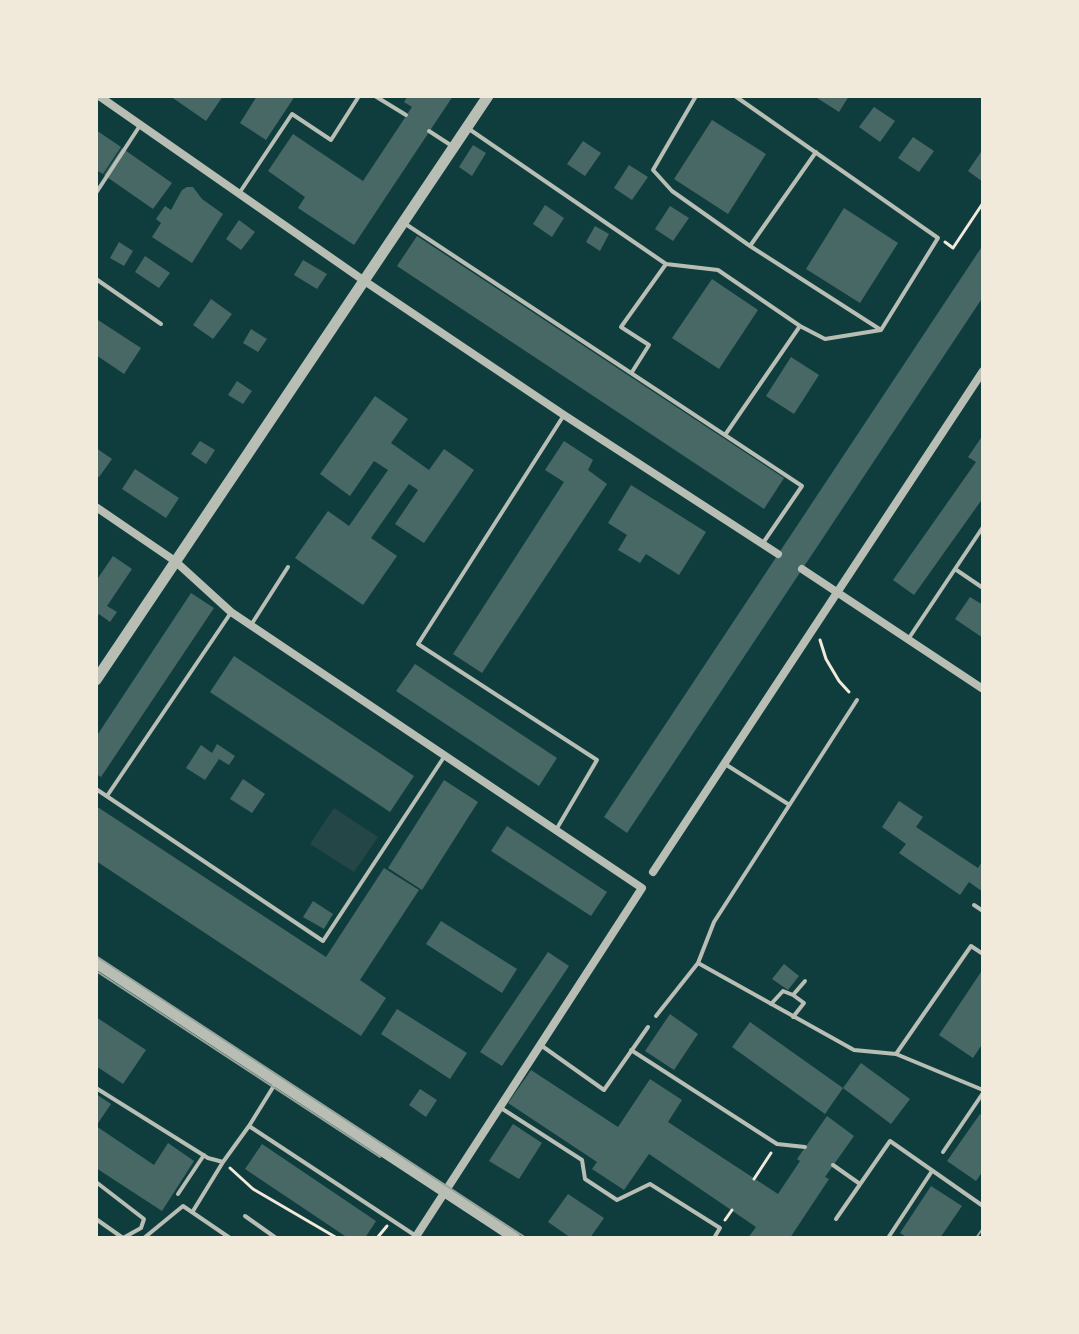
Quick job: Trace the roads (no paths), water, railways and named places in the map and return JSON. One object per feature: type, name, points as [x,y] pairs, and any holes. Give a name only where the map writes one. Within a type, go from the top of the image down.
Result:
[{"type":"street","points":[[99,96],[363,280],[778,554]]},
{"type":"street","points":[[96,680],[467,128],[482,98]]},
{"type":"street","points":[[653,872],[983,371]]},
{"type":"street","points":[[96,507],[175,561],[231,612],[642,888],[415,1237]]},
{"type":"street","points":[[802,569],[983,689]]},
{"type":"street","points":[[96,963],[515,1238]]},
{"type":"lane","points":[[240,192],[292,114],[331,140],[359,96]]},
{"type":"lane","points":[[375,96],[406,115]]},
{"type":"lane","points":[[696,96],[653,170],[672,191],[750,246],[881,330]]},
{"type":"lane","points":[[467,128],[666,264],[718,270],[800,326],[825,339],[881,330],[938,238],[735,96]]},
{"type":"lane","points":[[96,193],[141,125]]},
{"type":"lane","points":[[429,131],[454,147]]},
{"type":"lane","points":[[750,246],[816,152]]},
{"type":"lane","points":[[402,222],[802,486],[763,543]]},
{"type":"lane","points":[[631,373],[649,345],[621,327],[666,264]]},
{"type":"lane","points":[[96,279],[161,324]]},
{"type":"lane","points":[[725,435],[800,326]]},
{"type":"lane","points":[[556,830],[597,760],[418,644],[564,415]]},
{"type":"lane","points":[[908,639],[983,527]]},
{"type":"lane","points":[[251,625],[288,567]]},
{"type":"lane","points":[[955,569],[983,588]]},
{"type":"lane","points":[[107,796],[231,612]]},
{"type":"lane","points":[[656,1016],[698,963],[714,922],[857,700]]},
{"type":"lane","points":[[96,789],[323,941],[445,756]]},
{"type":"lane","points":[[723,762],[789,805]]},
{"type":"lane","points":[[974,905],[983,911]]},
{"type":"lane","points":[[896,1054],[971,946],[983,954]]},
{"type":"lane","points":[[698,963],[854,1050],[896,1054],[983,1092],[943,1152]]},
{"type":"lane","points":[[793,995],[805,981]]},
{"type":"lane","points":[[771,1004],[783,991],[793,995],[804,1003],[793,1017]]},
{"type":"lane","points":[[539,1045],[604,1090],[648,1027]]},
{"type":"lane","points":[[631,1050],[777,1144],[805,1147]]},
{"type":"lane","points":[[192,1212],[276,1082]]},
{"type":"lane","points":[[96,1088],[204,1155],[223,1162]]},
{"type":"lane","points":[[499,1107],[582,1160],[585,1179],[617,1200],[650,1184],[720,1228],[714,1238]]},
{"type":"lane","points":[[249,1126],[415,1237]]},
{"type":"lane","points":[[836,1219],[890,1141],[983,1206]]},
{"type":"lane","points":[[178,1194],[204,1155]]},
{"type":"lane","points":[[833,1165],[860,1184]]},
{"type":"lane","points":[[888,1238],[932,1171]]},
{"type":"lane","points":[[96,1182],[144,1219],[141,1228],[123,1238],[96,1219]]},
{"type":"lane","points":[[144,1238],[183,1206],[230,1238]]},
{"type":"lane","points":[[245,1216],[276,1238]]},
{"type":"tram line","points":[[96,956],[526,1238]]},
{"type":"tram line","points":[[96,971],[380,1157]]},
{"type":"tram line","points":[[976,1238],[983,1228]]}]
